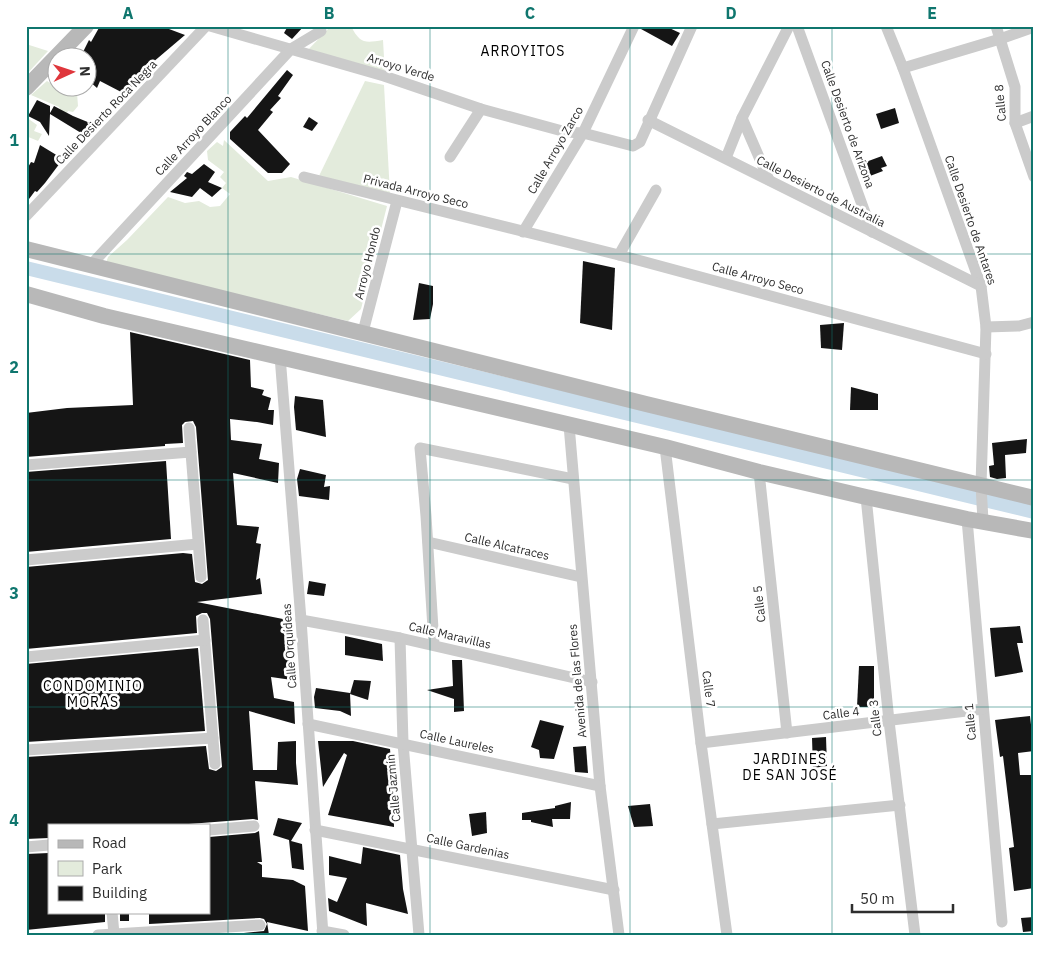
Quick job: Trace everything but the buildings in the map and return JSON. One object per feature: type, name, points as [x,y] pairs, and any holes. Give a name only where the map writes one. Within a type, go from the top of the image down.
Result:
[{"type":"street","points":[[26,88],[86,26]]},
{"type":"street","name":"Arroyo Verde","points":[[208,26],[384,76],[481,109],[566,132],[583,133],[633,146],[640,142],[648,120]]},
{"type":"street","name":"Calle Desierto Roca Negra","points":[[26,216],[208,26]]},
{"type":"street","name":"Calle Arroyo Zarco","points":[[523,232],[583,133],[634,26]]},
{"type":"street","points":[[648,120],[692,26]]},
{"type":"street","points":[[726,158],[742,118],[789,26]]},
{"type":"street","name":"Calle Desierto de Arizona","points":[[797,26],[872,232]]},
{"type":"street","name":"Calle Desierto de Antares","points":[[886,26],[903,68],[980,286],[986,327],[986,354],[978,519]]},
{"type":"street","name":"Calle 8","points":[[996,26],[1015,87],[1015,123],[1034,177]]},
{"type":"street","points":[[903,68],[1034,27]]},
{"type":"street","name":"Calle Arroyo Blanco","points":[[90,266],[291,49],[321,31]]},
{"type":"street","points":[[450,157],[481,109]]},
{"type":"street","points":[[1015,123],[1034,116]]},
{"type":"street","points":[[742,118],[769,180]]},
{"type":"street","name":"Calle Desierto de Australia","points":[[648,120],[980,286]]},
{"type":"street","name":"Privada Arroyo Seco","points":[[304,177],[523,232]]},
{"type":"street","points":[[620,255],[656,190]]},
{"type":"street","name":"Arroyo Hondo","points":[[363,332],[397,201]]},
{"type":"street","name":"Calle Arroyo Seco","points":[[523,232],[620,255],[986,354]]},
{"type":"street","points":[[26,249],[981,487],[1034,498]]},
{"type":"street","points":[[26,294],[104,316],[665,447],[759,472],[866,497],[1034,531]]},
{"type":"street","points":[[986,327],[1019,326],[1034,322]]},
{"type":"street","name":"Calle Orquídeas","points":[[280,356],[301,620],[322,933]]},
{"type":"street","name":"Avenida de las Flores","points":[[569,425],[600,786],[619,935]]},
{"type":"street","points":[[189,428],[201,576]]},
{"type":"street","name":"Calle 7","points":[[665,447],[701,743],[727,935]]},
{"type":"street","points":[[434,645],[420,448],[573,479]]},
{"type":"street","points":[[26,465],[191,452]]},
{"type":"street","name":"Calle 5","points":[[759,472],[787,733]]},
{"type":"street","name":"Calle 3","points":[[866,497],[889,721],[915,935]]},
{"type":"street","name":"Calle 1","points":[[978,519],[983,709],[1002,922]]},
{"type":"street","name":"Calle Alcatraces","points":[[428,542],[581,577]]},
{"type":"street","points":[[26,560],[198,544]]},
{"type":"street","points":[[203,620],[215,764]]},
{"type":"street","name":"Calle Maravillas","points":[[301,620],[434,645],[592,682]]},
{"type":"street","name":"Calle Jazmín","points":[[400,638],[403,743],[419,935]]},
{"type":"street","points":[[26,657],[205,640]]},
{"type":"street","name":"Calle 4","points":[[701,743],[983,709]]},
{"type":"street","name":"Calle Laureles","points":[[308,724],[600,786]]},
{"type":"street","points":[[26,750],[213,738]]},
{"type":"street","points":[[712,824],[900,805]]},
{"type":"street","points":[[210,830],[254,826]]},
{"type":"street","name":"Calle Gardenias","points":[[315,830],[614,890]]},
{"type":"street","points":[[26,847],[48,845]]},
{"type":"street","points":[[112,914],[114,934]]},
{"type":"street","points":[[98,935],[260,925]]},
{"type":"street","points":[[322,933],[344,935]]},
{"type":"green space","points":[[331,26],[351,26],[360,39],[367,42],[383,40],[385,75],[306,52]]},
{"type":"green space","points":[[26,44],[48,51],[26,75]]},
{"type":"green space","points":[[47,81],[48,98],[77,98],[78,106],[73,112],[68,111],[66,116],[62,114],[59,107],[31,95]]},
{"type":"green space","points":[[365,81],[384,85],[390,194],[319,176]]},
{"type":"green space","points":[[26,117],[37,125],[34,131],[42,134],[38,141],[26,136]]},
{"type":"green space","points":[[224,140],[268,181],[291,177],[387,206],[361,309],[348,321],[106,263],[108,257],[168,197],[185,203],[199,201],[210,207],[220,206],[230,194],[222,188],[226,183],[220,177],[224,172],[208,160],[207,151],[217,142],[223,146]]},
{"type":"waterway","points":[[26,268],[1034,512]]},
{"type":"district","name":"ARROYITOS","points":[[523,51]]},
{"type":"district","name":"CONDOMINIO MORAS","points":[[93,694]]},
{"type":"district","name":"JARDINES DE SAN JOSÉ","points":[[790,768]]}]
